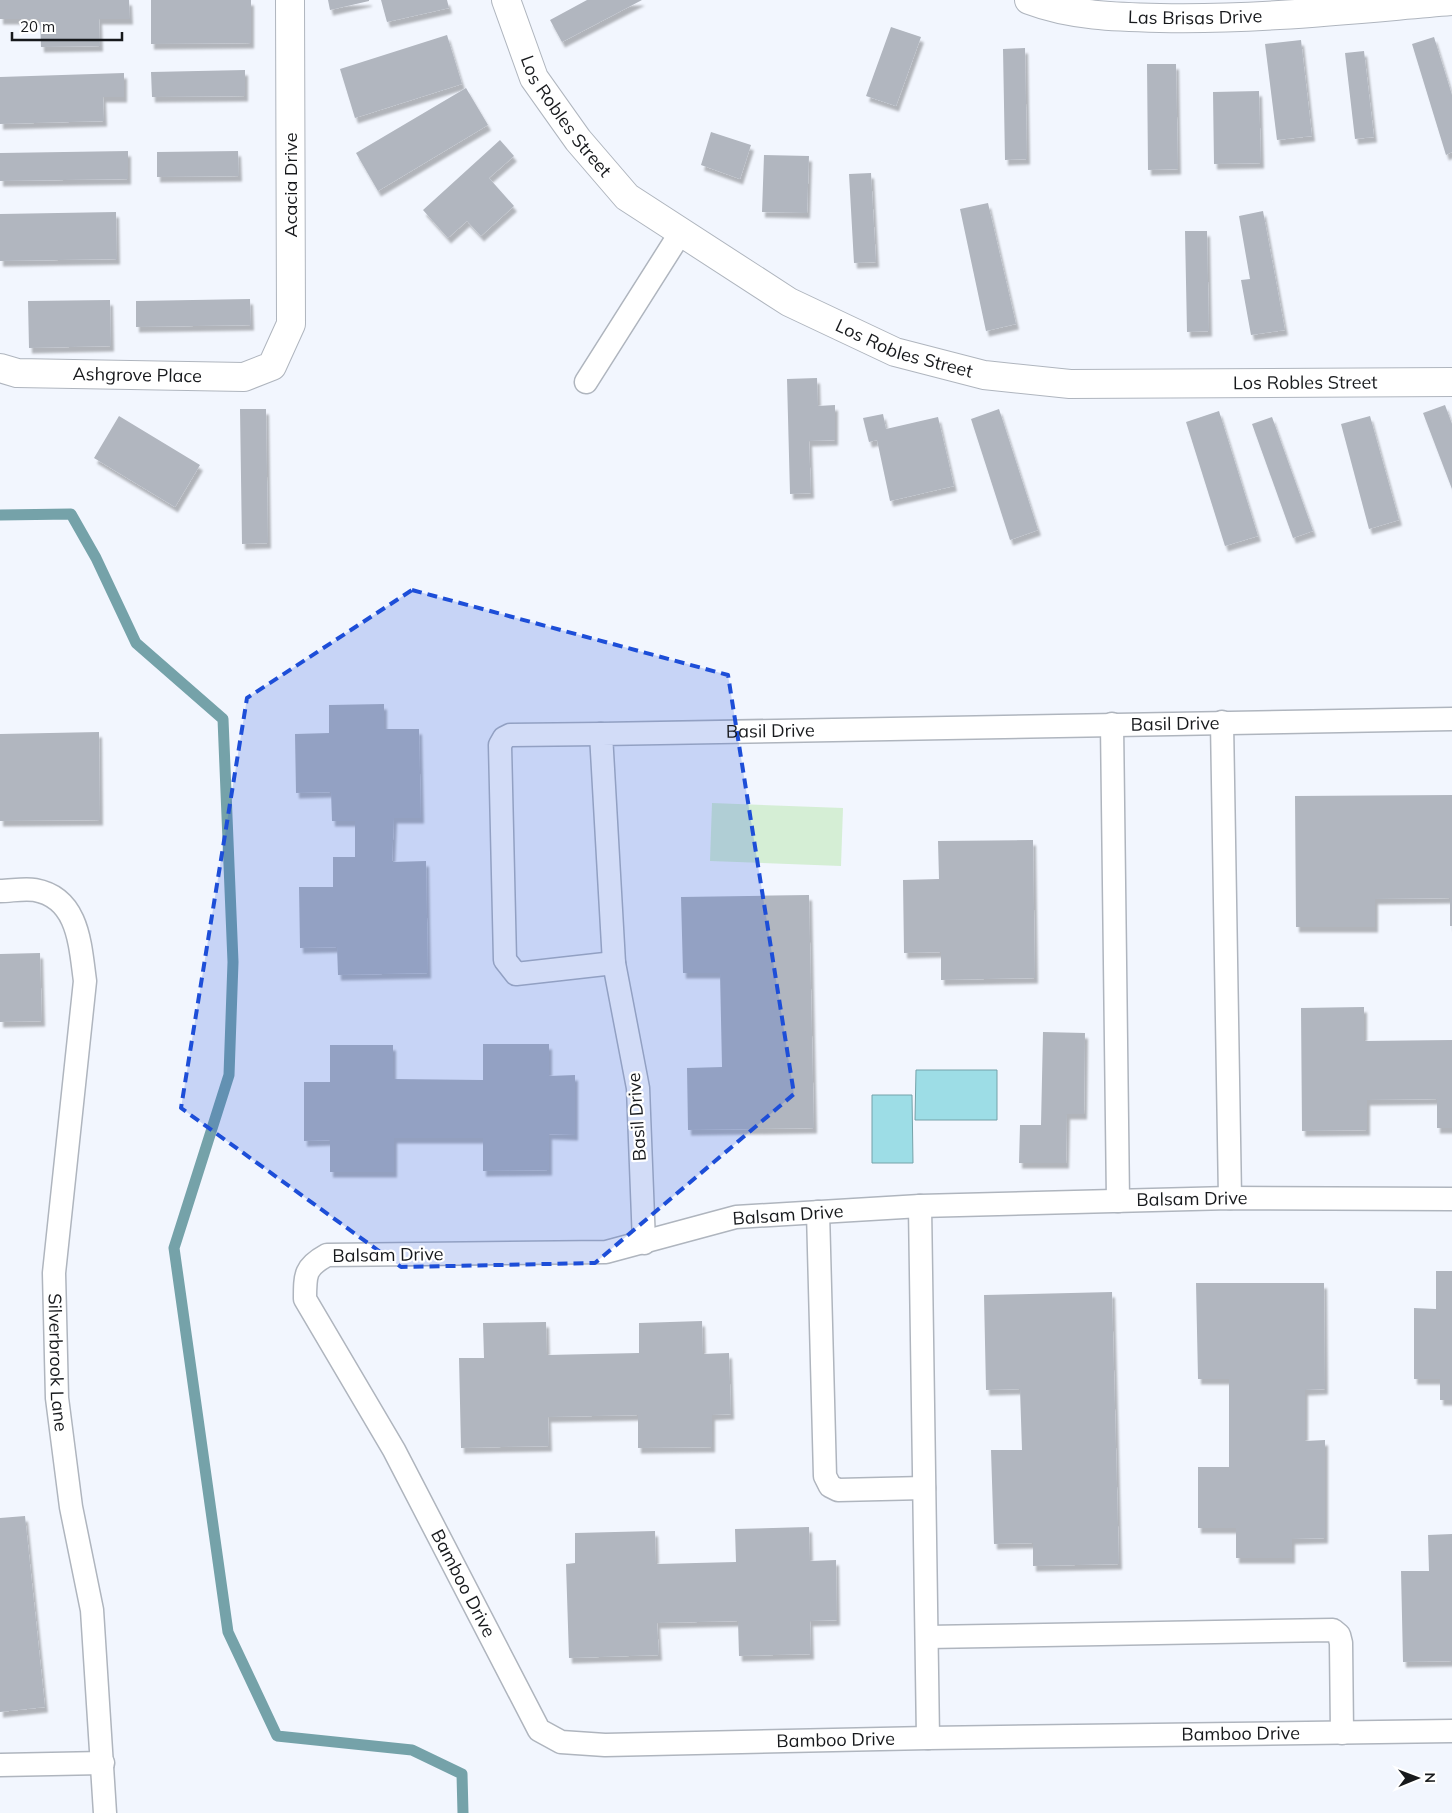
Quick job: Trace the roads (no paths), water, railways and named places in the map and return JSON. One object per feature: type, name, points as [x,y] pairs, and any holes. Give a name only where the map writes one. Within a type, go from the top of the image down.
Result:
[{"type":"street","name":"Acacia Drive","points":[[272,366],[291,324],[290,0]]},
{"type":"street","name":"Los Robles Street","points":[[506,0],[534,78],[578,140],[627,197],[789,302],[895,352],[984,375],[1070,384],[1452,382]]},
{"type":"street","name":"Las Brisas Drive","points":[[1029,0],[1055,10],[1125,17],[1218,19],[1452,1]]},
{"type":"street","name":"Ashgrove Place","points":[[0,368],[17,373],[244,377],[272,366]]},
{"type":"lane","points":[[586,382],[681,232]]},
{"type":"lane","name":"Basil Drive","points":[[644,1243],[638,1088],[614,963],[601,734],[1452,719]]},
{"type":"lane","points":[[1222,722],[1230,1198]]},
{"type":"lane","points":[[1112,724],[1118,1201]]},
{"type":"lane","points":[[601,734],[510,736],[504,738],[500,745],[506,960],[516,974],[614,963]]},
{"type":"lane","name":"Silverbrook Lane","points":[[0,891],[35,890],[61,900],[69,912],[78,934],[85,980],[54,1273],[57,1398],[71,1507],[92,1610],[103,1763],[104,1813]]},
{"type":"lane","name":"Balsam Drive","points":[[394,1450],[305,1299],[305,1278],[311,1264],[327,1255],[606,1252],[736,1217],[920,1206],[1230,1198],[1452,1199]]},
{"type":"lane","points":[[920,1206],[928,1738]]},
{"type":"lane","points":[[818,1212],[824,1476],[830,1486],[838,1490],[924,1488]]},
{"type":"lane","name":"Bamboo Drive","points":[[394,1450],[539,1730],[561,1742],[605,1745],[928,1738],[1452,1731]]},
{"type":"lane","points":[[927,1637],[1332,1630],[1339,1635],[1341,1643],[1342,1732]]},
{"type":"lane","points":[[0,1765],[103,1763]]},
{"type":"water","points":[[916,1070],[997,1070],[997,1120],[915,1120]]},
{"type":"water","points":[[872,1095],[912,1095],[913,1163],[872,1163]]},
{"type":"waterway","points":[[0,515],[71,514],[96,558],[136,643],[223,719],[233,962],[229,1075],[174,1248],[228,1632],[277,1736],[412,1750],[462,1774],[463,1813]]}]
